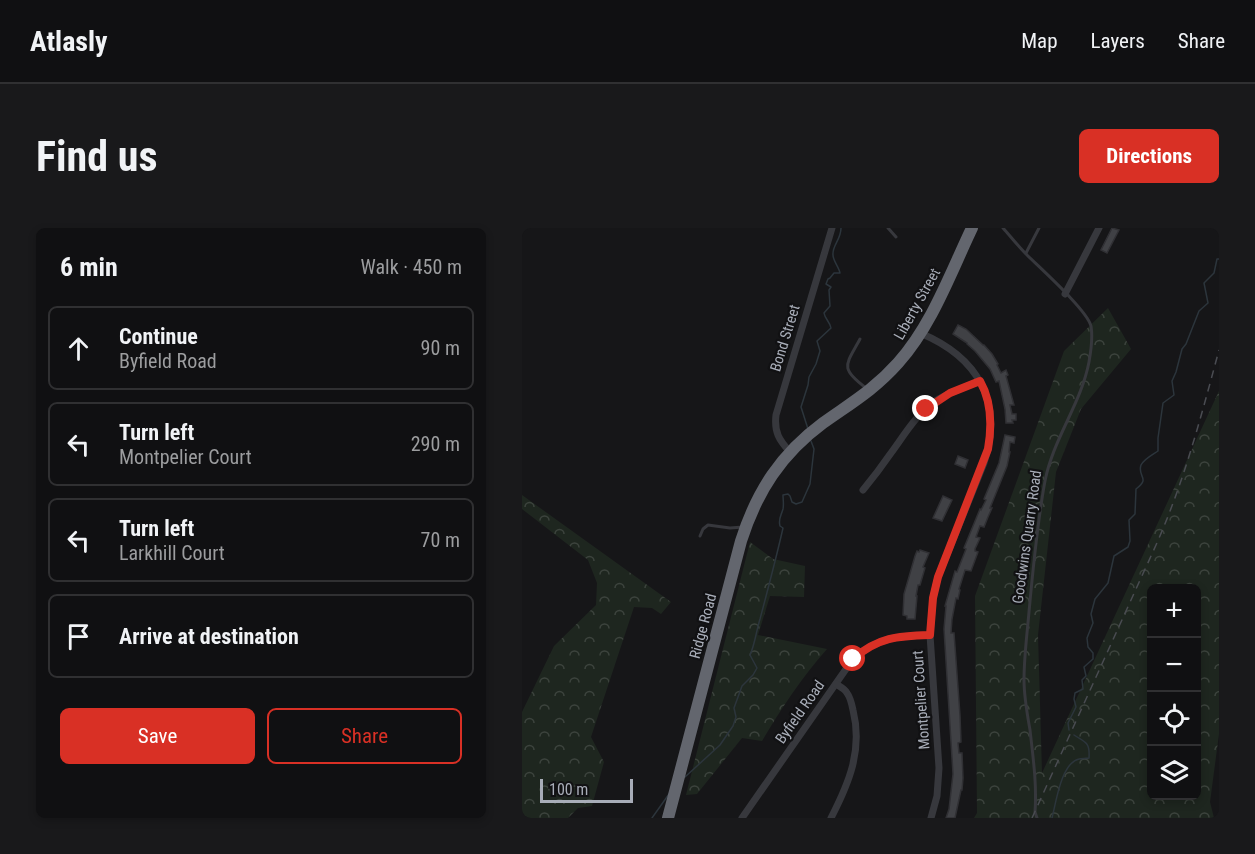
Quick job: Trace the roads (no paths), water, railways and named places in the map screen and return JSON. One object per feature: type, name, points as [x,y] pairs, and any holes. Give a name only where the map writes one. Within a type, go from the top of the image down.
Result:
[{"type":"highway","name":"Liberty Street","points":[[790,452],[824,422],[870,391],[897,364],[920,333],[935,306],[972,228]]},
{"type":"highway","name":"Ridge Road","points":[[668,818],[745,528],[765,485],[790,452]]},
{"type":"street","name":"Bond Street","points":[[790,452],[778,436],[775,424],[776,415],[832,228]]},
{"type":"street","points":[[1065,294],[1099,228]]},
{"type":"street","name":"Montpelier Court","points":[[920,333],[955,352],[969,365],[984,388],[991,415],[988,449],[938,577],[933,598],[930,635],[939,768],[937,796],[931,818]]},
{"type":"street","points":[[862,490],[926,409],[950,393],[980,381]]},
{"type":"street","name":"Byfield Road","points":[[742,818],[853,659],[865,648],[899,636],[930,635]]},
{"type":"street","points":[[831,818],[852,772],[857,738],[856,722],[847,692],[836,684]]},
{"type":"lane","points":[[888,228],[896,237]]},
{"type":"lane","name":"Goodwins Quarry Road","points":[[1003,228],[1078,306],[1090,323],[1092,339],[1087,374],[1049,464],[1041,503],[1034,560],[1025,651],[1024,695],[1034,769],[1037,818]]},
{"type":"lane","points":[[1026,254],[1039,228]]},
{"type":"lane","points":[[860,339],[850,358],[848,369],[851,376],[870,391]]},
{"type":"lane","points":[[700,536],[708,525],[745,528]]},
{"type":"waterway","points":[[808,429],[801,407],[809,377],[820,351],[817,341],[831,328],[824,313],[830,306],[829,290],[831,287],[826,284],[834,273],[840,273],[833,251],[841,228]]},
{"type":"waterway","points":[[1069,730],[1068,723],[1076,707],[1075,693],[1083,689],[1082,680],[1086,676],[1084,667],[1093,659],[1087,638],[1093,623],[1091,614],[1095,599],[1108,583],[1114,556],[1128,547],[1129,520],[1135,514],[1136,489],[1143,482],[1141,465],[1158,451],[1163,403],[1174,395],[1172,381],[1182,349],[1199,311],[1208,303],[1204,283],[1214,273],[1217,259],[1219,259]]},
{"type":"waterway","points":[[685,777],[720,745],[733,726],[736,717],[734,708],[742,686],[757,668],[750,655],[783,528],[779,521],[783,507],[783,495],[788,494],[792,502],[796,504],[802,502],[810,484],[814,449],[811,441]]},
{"type":"waterway","points":[[1052,818],[1060,784],[1068,768],[1079,759],[1089,758],[1089,749],[1086,744],[1074,735]]},
{"type":"waterway","points":[[652,818],[669,794]]},
{"type":"railway","points":[[1032,818],[1166,521],[1191,449],[1219,350]]}]
